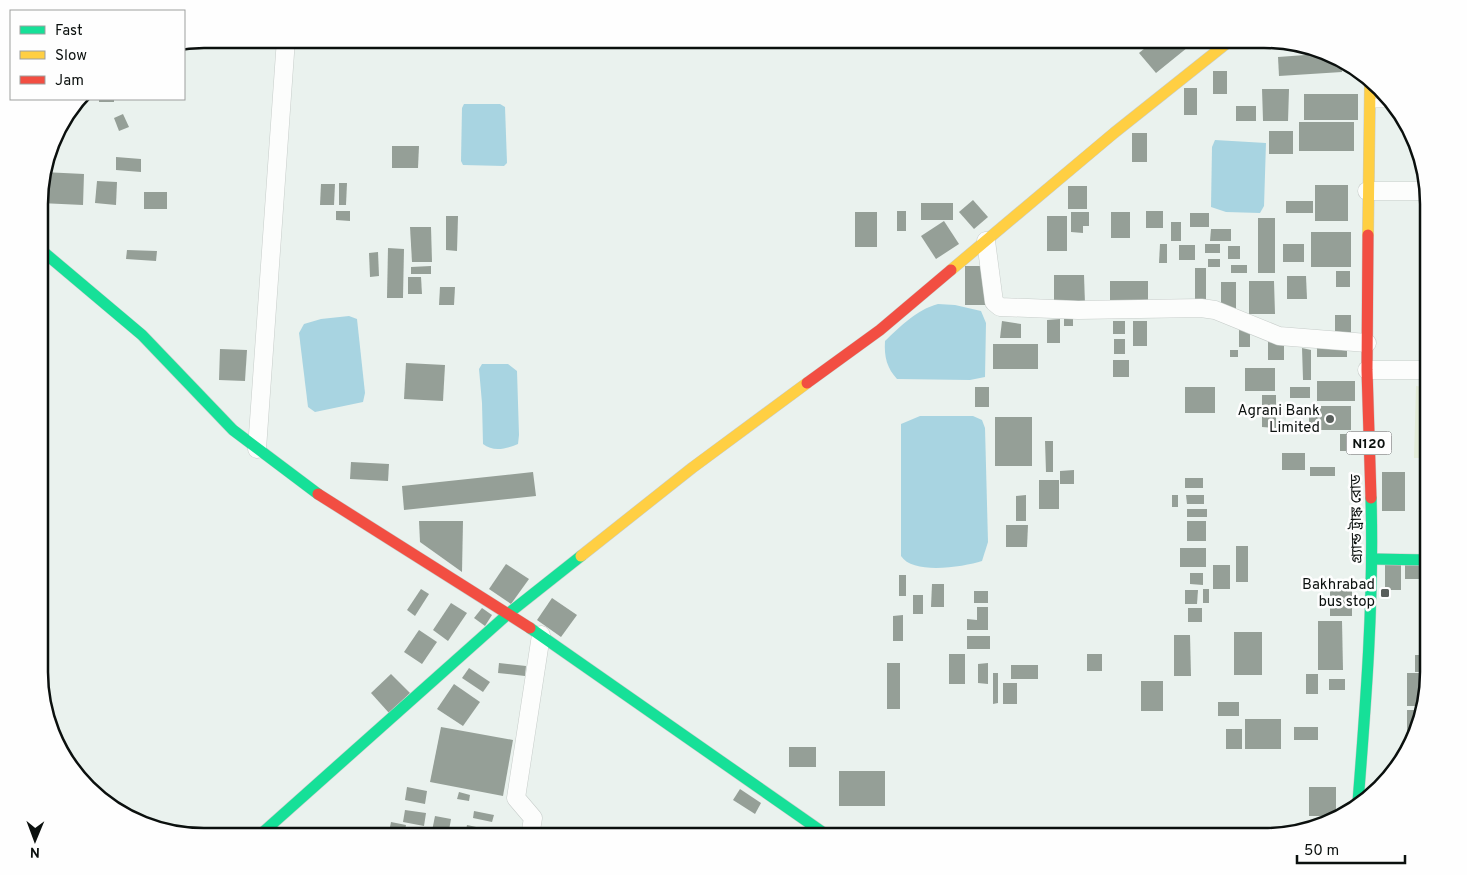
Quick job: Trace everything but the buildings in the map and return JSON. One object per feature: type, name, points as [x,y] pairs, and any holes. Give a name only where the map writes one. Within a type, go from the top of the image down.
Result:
[{"type":"main road","points":[[268,828],[509,613],[692,468],[880,330],[1114,133],[1221,48]]},
{"type":"main road","name":"গ্র্যান্ড ট্রাঙ্ক রোড","points":[[1359,795],[1367,691],[1373,559],[1367,370],[1370,90]]},
{"type":"main road","points":[[48,257],[142,335],[233,430],[257,449],[315,492],[541,634],[816,827]]},
{"type":"main road","points":[[1373,559],[1419,560]]},
{"type":"street","points":[[257,449],[285,48]]},
{"type":"street","points":[[1368,191],[1419,191]]},
{"type":"street","points":[[986,241],[994,302],[1000,307],[1078,310],[1201,308],[1215,310],[1279,336],[1368,342]]},
{"type":"street","points":[[1367,370],[1419,370]]},
{"type":"street","points":[[531,828],[533,818],[516,798],[541,634]]},
{"type":"lane","points":[[1370,103],[1382,103]]},
{"type":"green space","points":[[1416,386],[1419,386],[1419,458],[1414,458]]},
{"type":"water","points":[[464,104],[500,104],[505,107],[507,163],[504,166],[463,165],[461,161],[462,108]]},
{"type":"water","points":[[1215,140],[1266,143],[1264,206],[1260,213],[1226,212],[1211,207],[1212,147]]},
{"type":"water","points":[[938,304],[955,305],[981,311],[986,323],[985,377],[970,380],[897,379],[891,371],[885,352],[885,341],[916,314]]},
{"type":"water","points":[[349,316],[357,319],[365,393],[363,402],[315,412],[308,407],[299,333],[304,324],[321,319]]},
{"type":"water","points":[[482,364],[508,364],[517,371],[518,444],[500,449],[487,447],[483,444],[479,369]]},
{"type":"water","points":[[920,416],[973,416],[982,420],[985,428],[988,542],[982,561],[951,567],[927,568],[907,562],[901,556],[901,424]]},
{"type":"traffic: fast","points":[[48,256],[142,335],[233,430],[318,494]]},
{"type":"traffic: fast","points":[[1359,795],[1370,612],[1371,498]]},
{"type":"traffic: fast","points":[[268,828],[509,613],[581,556]]},
{"type":"traffic: fast","points":[[1373,559],[1419,560]]},
{"type":"traffic: fast","points":[[530,628],[816,827]]},
{"type":"traffic: slow","points":[[951,270],[1114,133],[1221,48]]},
{"type":"traffic: slow","points":[[1368,235],[1370,90]]},
{"type":"traffic: slow","points":[[581,556],[692,468],[807,383]]},
{"type":"traffic: jam","points":[[1368,235],[1367,370],[1371,498]]},
{"type":"traffic: jam","points":[[807,383],[880,330],[951,270]]},
{"type":"traffic: jam","points":[[318,494],[530,628]]},
{"type":"place","name":"Agrani Bank Limited","points":[[1330,419]]},
{"type":"place","name":"Bakhrabad bus stop","points":[[1385,593]]}]
